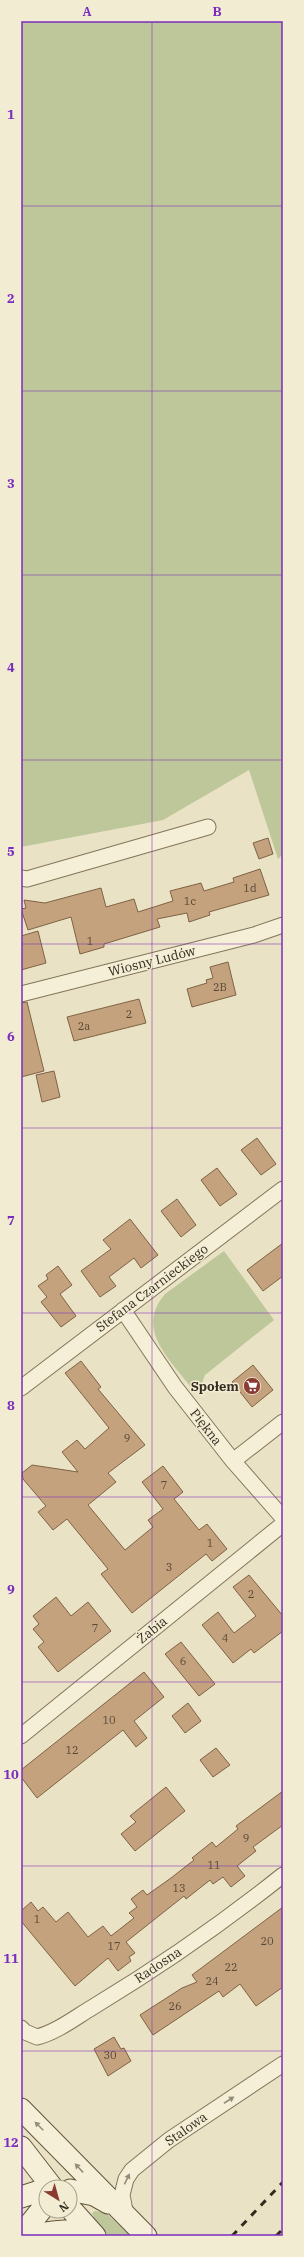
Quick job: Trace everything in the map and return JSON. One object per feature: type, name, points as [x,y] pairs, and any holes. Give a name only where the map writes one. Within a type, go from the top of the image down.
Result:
[{"type":"main road","points":[[21,2109],[137,2227]]},
{"type":"main road","points":[[56,2144],[59,2173],[56,2179]]},
{"type":"main road","points":[[21,2147],[47,2179]]},
{"type":"main road","points":[[21,2197],[38,2192]]},
{"type":"main road","points":[[78,2192],[103,2199],[137,2227]]},
{"type":"main road","points":[[21,2235],[38,2214]]},
{"type":"main road","points":[[78,2217],[95,2236]]},
{"type":"main road","points":[[32,2236],[58,2231],[75,2231],[91,2236]]},
{"type":"street","points":[[21,878],[27,879],[208,827]]},
{"type":"street","name":"Wiosny Ludów","points":[[21,994],[254,935],[283,925]]},
{"type":"street","name":"Stefana Czarnieckiego","points":[[21,1388],[283,1189]]},
{"type":"street","name":"Piękna","points":[[123,1310],[175,1387],[232,1461],[283,1518]]},
{"type":"street","points":[[232,1461],[283,1422]]},
{"type":"street","name":"Żabia","points":[[21,1736],[283,1524]]},
{"type":"street","name":"Radosna","points":[[23,2030],[37,2037],[42,2036],[113,1995],[223,1921],[283,1875]]},
{"type":"street","name":"Stalowa","points":[[137,2227],[122,2195],[126,2179],[132,2170],[168,2140],[283,2064]]},
{"type":"green space","points":[[21,21],[283,21],[283,854],[278,859],[249,770],[163,820],[21,847]]},
{"type":"green space","points":[[224,1251],[274,1320],[205,1375],[202,1383],[193,1390],[166,1356],[159,1344],[154,1332],[153,1320],[156,1307],[165,1294]]},
{"type":"green space","points":[[95,2211],[106,2213],[130,2235],[109,2236],[97,2224],[92,2213]]},
{"type":"building","points":[[268,838],[273,854],[259,859],[253,843]]},
{"type":"building","points":[[260,869],[269,895],[209,912],[210,915],[189,922],[187,913],[157,919],[160,927],[104,944],[104,947],[80,954],[71,917],[28,930],[21,909],[26,908],[24,900],[45,903],[101,888],[106,907],[134,899],[138,912],[173,901],[170,891],[201,883],[204,891],[234,882],[233,878]]},
{"type":"building","points":[[38,931],[46,963],[21,970],[21,936]]},
{"type":"building","points":[[228,962],[236,995],[192,1007],[187,989],[207,983],[206,980],[213,978],[210,967]]},
{"type":"building","points":[[139,999],[146,1023],[74,1041],[67,1017]]},
{"type":"building","points":[[27,1002],[44,1071],[21,1077],[21,1003]]},
{"type":"building","points":[[54,1071],[60,1097],[42,1102],[36,1075]]},
{"type":"building","points":[[257,1138],[276,1164],[261,1175],[241,1150]]},
{"type":"building","points":[[217,1168],[237,1194],[220,1206],[201,1180]]},
{"type":"building","points":[[177,1199],[196,1225],[181,1237],[161,1211]]},
{"type":"building","points":[[130,1219],[158,1255],[141,1268],[134,1258],[109,1277],[116,1286],[100,1297],[81,1271],[111,1249],[103,1240]]},
{"type":"building","points":[[283,1243],[283,1276],[263,1291],[247,1270]]},
{"type":"building","points":[[58,1266],[72,1285],[60,1294],[76,1316],[61,1327],[41,1302],[47,1297],[38,1286],[48,1279],[46,1275]]},
{"type":"building","points":[[81,1361],[101,1387],[98,1389],[145,1445],[108,1473],[116,1482],[88,1505],[125,1550],[153,1527],[148,1520],[163,1509],[142,1482],[163,1466],[183,1492],[174,1499],[199,1530],[207,1524],[227,1549],[212,1561],[206,1554],[132,1613],[101,1574],[108,1569],[67,1519],[53,1530],[38,1512],[46,1506],[23,1479],[22,1473],[32,1465],[78,1472],[62,1452],[77,1440],[85,1449],[109,1428],[65,1373]]},
{"type":"building","name":"Społem","points":[[253,1365],[273,1390],[252,1407],[232,1382]]},
{"type":"building","points":[[249,1575],[283,1616],[283,1631],[254,1653],[251,1649],[233,1663],[202,1625],[218,1612],[234,1633],[256,1616],[233,1587]]},
{"type":"building","points":[[56,1597],[71,1616],[88,1602],[111,1631],[58,1672],[38,1647],[44,1642],[33,1629],[39,1624],[33,1616]]},
{"type":"building","points":[[181,1642],[215,1684],[199,1696],[165,1654]]},
{"type":"building","points":[[144,1672],[164,1697],[134,1721],[147,1738],[136,1747],[123,1730],[37,1798],[21,1777],[21,1770]]},
{"type":"building","points":[[188,1703],[201,1721],[185,1733],[172,1716]]},
{"type":"building","points":[[216,1748],[230,1765],[213,1777],[200,1760]]},
{"type":"building","points":[[166,1787],[185,1811],[135,1851],[121,1834],[136,1822],[130,1816]]},
{"type":"building","points":[[283,1791],[283,1825],[253,1847],[256,1851],[237,1866],[245,1876],[231,1887],[223,1877],[213,1884],[210,1880],[186,1899],[184,1896],[126,1942],[135,1953],[129,1957],[131,1961],[118,1971],[108,1958],[75,1986],[21,1921],[21,1911],[31,1902],[38,1911],[43,1907],[56,1922],[68,1912],[88,1937],[103,1926],[111,1936],[134,1918],[129,1913],[137,1907],[131,1899],[143,1890],[147,1895],[194,1860],[192,1858],[212,1842],[216,1847],[238,1829],[236,1826]]},
{"type":"building","points":[[283,1907],[283,1987],[256,2006],[240,1984],[223,1997],[219,1991],[153,2035],[140,2015],[182,1988],[197,1982],[192,1975]]},
{"type":"building","points":[[114,2037],[121,2049],[124,2048],[131,2061],[108,2076],[94,2049]]},
{"type":"railway","points":[[232,2236],[283,2182]]},
{"type":"railway","points":[[276,2236],[283,2229]]},
{"type":"place","name":"Społem","points":[[252,1386]]}]
